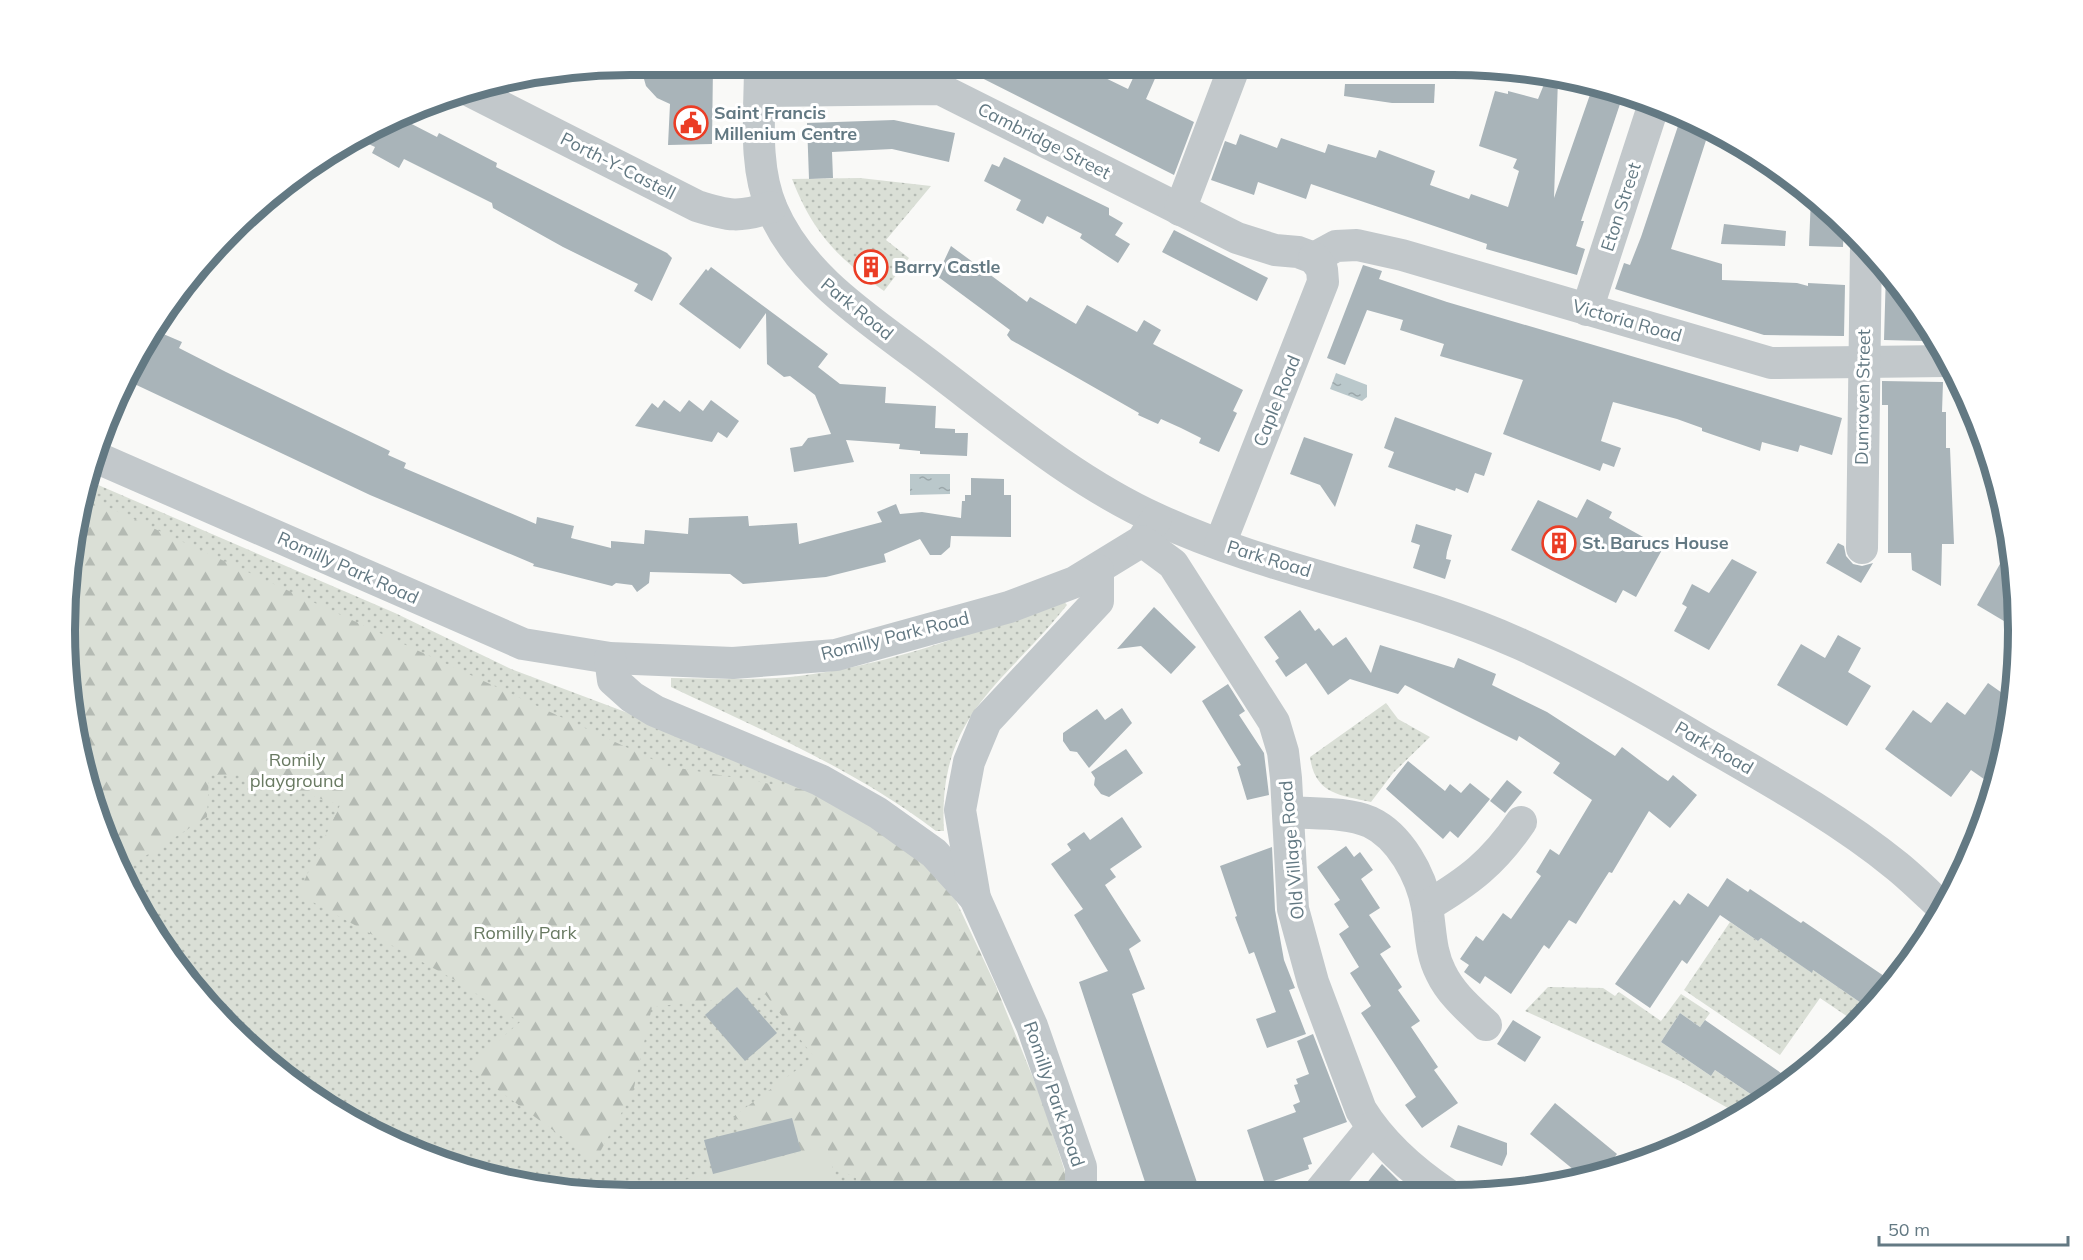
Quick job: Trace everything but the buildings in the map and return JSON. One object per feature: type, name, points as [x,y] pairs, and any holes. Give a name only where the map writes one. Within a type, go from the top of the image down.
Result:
[{"type":"street","points":[[1180,210],[1231,75]]},
{"type":"street","name":"Cambridge Street","points":[[760,78],[940,89],[1237,238],[1275,250],[1298,252],[1314,258]]},
{"type":"street","name":"Park Road","points":[[760,78],[761,169],[771,207],[789,243],[813,273],[873,322],[1090,483],[1149,530],[1220,544],[1462,619],[1523,645],[1635,702],[1764,777],[1870,846],[1899,868],[1937,903]]},
{"type":"street","name":"Porth-Y-Castell","points":[[480,96],[697,206],[729,216],[750,214],[771,207]]},
{"type":"street","name":"Eton Street","points":[[1587,310],[1651,112]]},
{"type":"street","name":"Victoria Road","points":[[1314,258],[1336,246],[1358,245],[1402,255],[1771,363],[1938,361]]},
{"type":"street","name":"Caple Road","points":[[1220,544],[1323,282],[1322,269],[1314,258]]},
{"type":"street","name":"Dunraven Street","points":[[1862,548],[1862,362],[1866,259]]},
{"type":"street","name":"Romilly Park Road","points":[[102,460],[524,644],[610,658],[733,663],[836,655],[1009,608],[1075,582],[1098,570],[1149,530]]},
{"type":"street","name":"Old Village Road","points":[[1149,530],[1274,722],[1283,752],[1289,812],[1293,909],[1313,982],[1361,1110],[1372,1128],[1388,1145],[1436,1185]]},
{"type":"street","name":"Romilly Park Road","points":[[1081,1185],[1082,1167],[1032,1026],[975,898],[960,810],[969,762],[986,722],[1098,601],[1098,570]]},
{"type":"street","name":"Romilly Park Road","points":[[610,658],[613,680],[632,697],[655,711],[820,780],[878,813],[934,853],[975,898]]},
{"type":"street","points":[[1289,812],[1350,817],[1368,821],[1386,831],[1412,867],[1427,906],[1432,953],[1441,974],[1454,994],[1486,1025]]},
{"type":"street","points":[[1427,906],[1468,881],[1504,847],[1521,822]]},
{"type":"street","points":[[1325,1185],[1372,1128]]},
{"type":"green space","points":[[860,178],[931,186],[886,240],[909,258],[884,291],[853,267],[829,243],[809,215],[792,179]]},
{"type":"green space","name":"Romilly Park","points":[[95,483],[395,613],[511,669],[668,728],[812,791],[995,984],[1066,1185],[594,1184],[522,1174],[452,1156],[418,1143],[352,1111],[292,1070],[264,1047],[213,996],[190,968],[149,908],[117,842],[94,774],[80,702],[76,666],[76,594],[86,522]]},
{"type":"green space","name":"Romilly Park","points":[[91,499],[667,766],[812,791],[883,827],[951,890],[995,984],[1042,1100],[1068,1185],[856,1185],[856,1178],[733,1117],[814,1057],[765,994],[652,1007],[633,1092],[595,1161],[468,1068],[520,1022],[455,980],[298,894],[340,805],[245,774],[209,775],[207,817],[128,867],[104,808],[86,738],[76,666],[76,594]]},
{"type":"green space","points":[[1062,599],[1067,605],[979,704],[963,729],[951,758],[945,791],[944,831],[936,831],[874,789],[808,752],[671,687],[671,678],[783,678],[867,664],[933,646]]},
{"type":"green space","points":[[1386,703],[1398,719],[1430,737],[1393,773],[1371,802],[1330,791],[1317,779],[1310,757]]},
{"type":"green space","points":[[1730,922],[1758,941],[1761,938],[1811,972],[1813,970],[1862,1004],[1849,1018],[1820,998],[1780,1055],[1684,990]]},
{"type":"green space","points":[[1548,987],[1603,988],[1615,996],[1619,992],[1661,1021],[1681,994],[1710,1013],[1700,1027],[1680,1013],[1661,1042],[1711,1076],[1715,1070],[1753,1096],[1731,1110],[1680,1081],[1525,1011]]},
{"type":"green space","points":[[827,1146],[837,1185],[685,1185],[684,1180]]},
{"type":"water","points":[[1336,373],[1367,385],[1367,397],[1362,401],[1330,389]]},
{"type":"water","points":[[910,474],[950,474],[950,494],[910,495]]},
{"type":"place","name":"Saint Francis Millenium Centre","points":[[691,123]]},
{"type":"place","name":"Barry Castle","points":[[871,267]]},
{"type":"place","name":"St. Barucs House","points":[[1559,543]]},
{"type":"park label","name":"Romily playground","points":[[297,770]]}]
